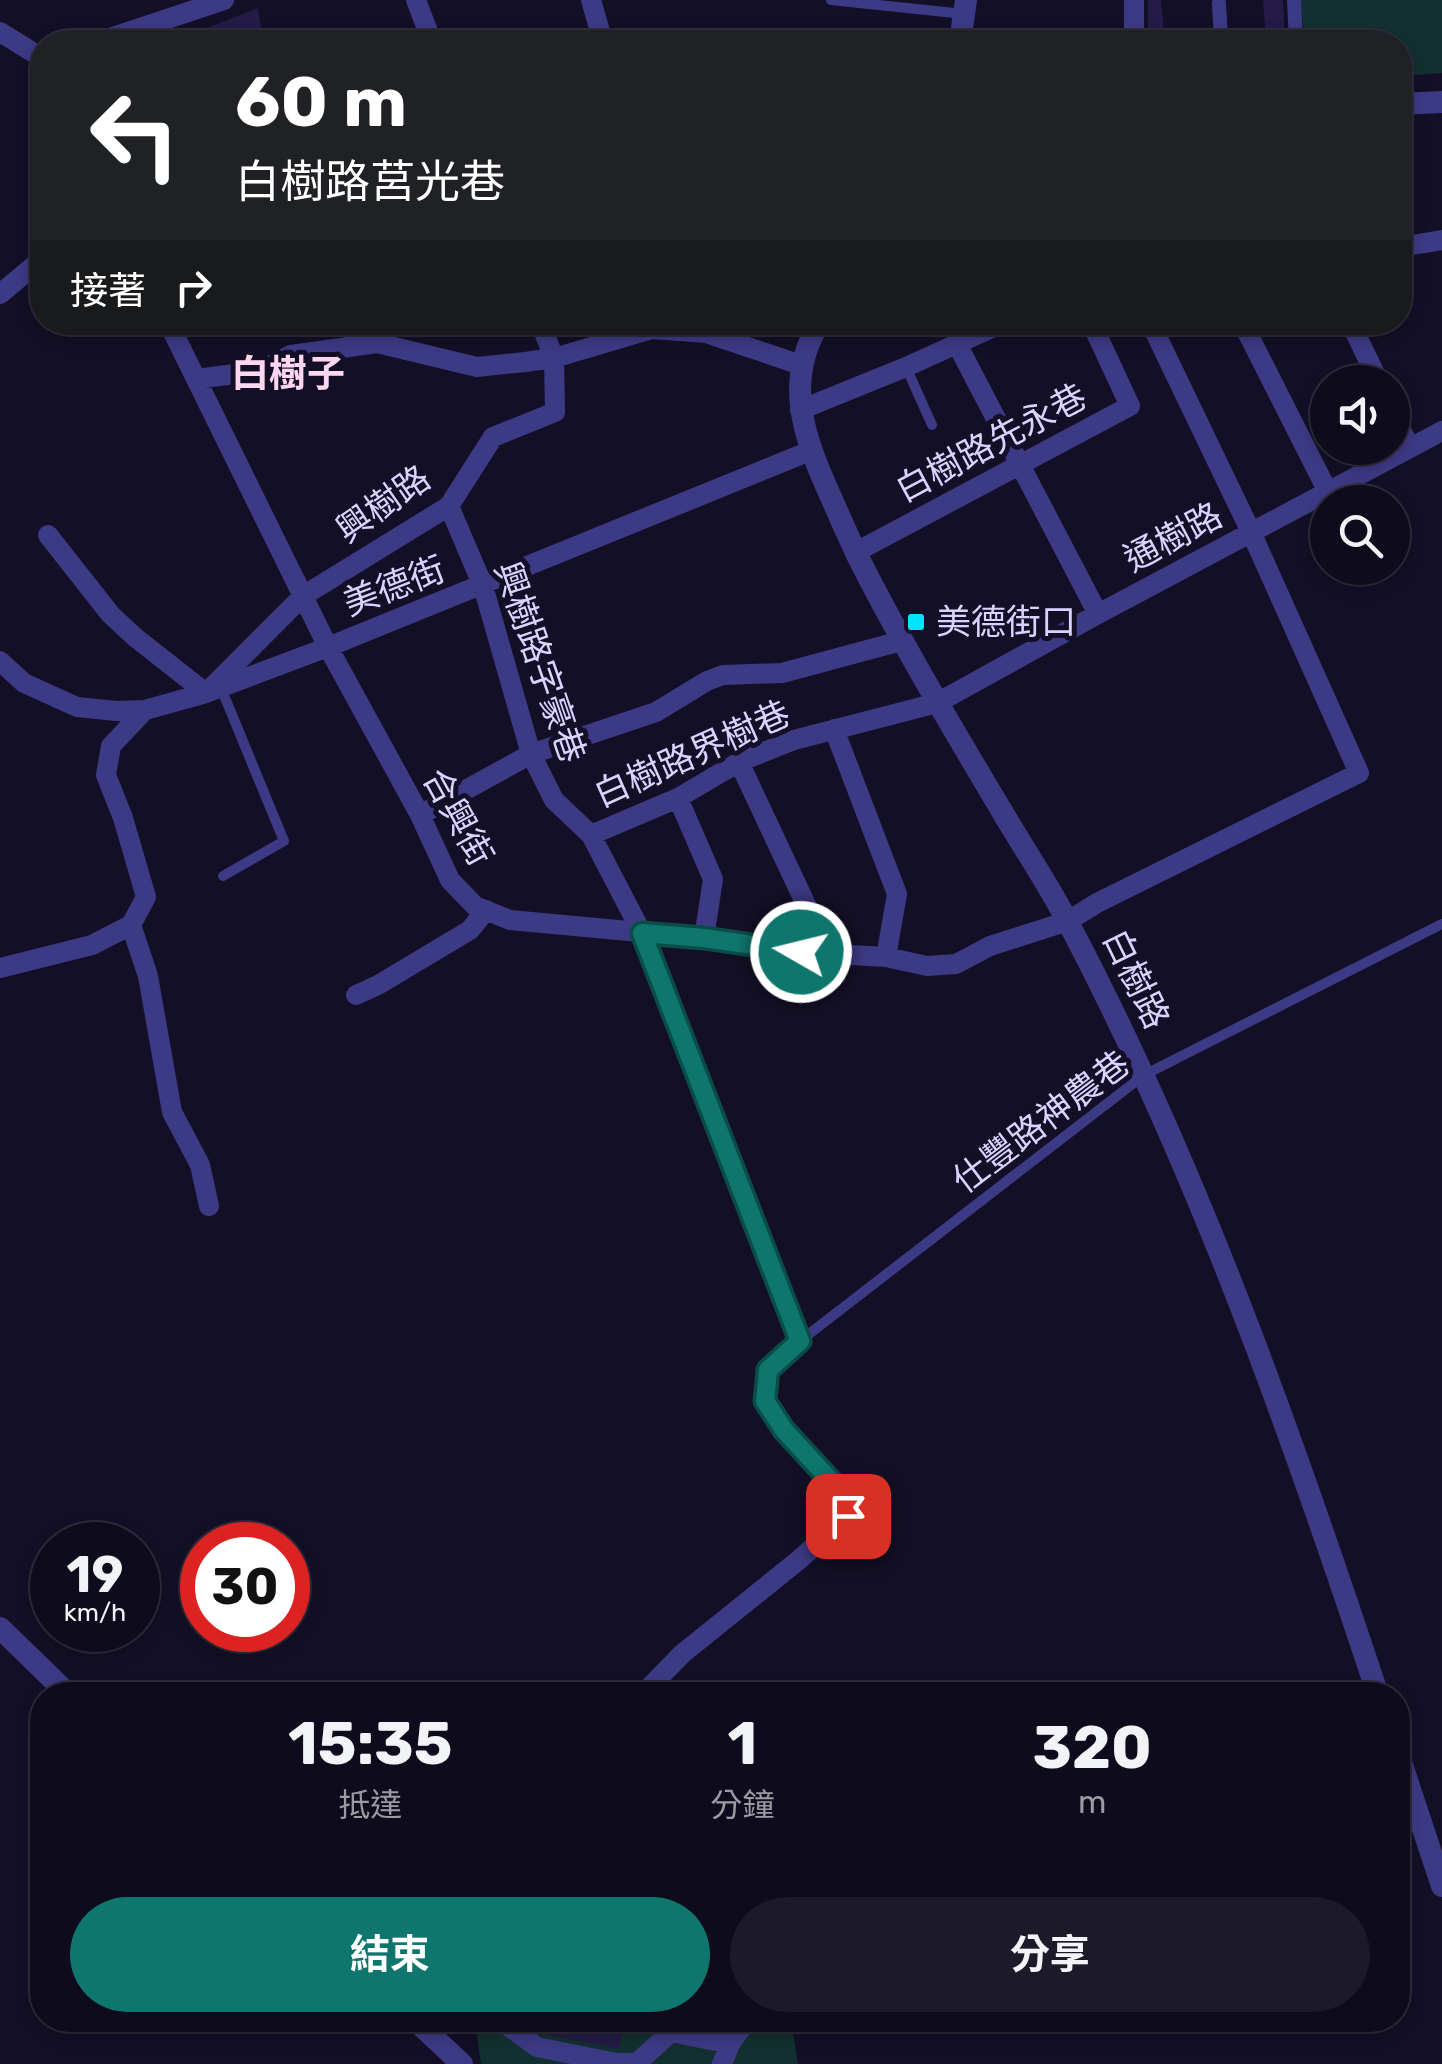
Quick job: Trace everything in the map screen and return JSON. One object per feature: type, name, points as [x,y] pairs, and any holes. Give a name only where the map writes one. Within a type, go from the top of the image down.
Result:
[{"type":"street","points":[[134,30],[224,0]]},
{"type":"street","points":[[416,0],[427,30]]},
{"type":"street","points":[[590,0],[600,30]]},
{"type":"street","points":[[1134,0],[1134,30]]},
{"type":"street","points":[[1294,0],[1295,30]]},
{"type":"street","points":[[1219,4],[1221,30]]},
{"type":"street","points":[[0,32],[30,51]]},
{"type":"street","points":[[1412,103],[1442,102]]},
{"type":"street","points":[[1412,245],[1442,240]]},
{"type":"street","points":[[0,294],[30,269]]},
{"type":"street","name":"合興街","points":[[174,335],[328,646],[420,815],[450,880],[475,906],[510,920],[886,958],[927,966],[956,964],[990,946],[1068,921],[1096,903],[1358,773],[1251,532]]},
{"type":"street","points":[[545,335],[554,358]]},
{"type":"street","points":[[196,379],[259,371],[290,354],[377,344],[477,366],[554,358],[632,335]]},
{"type":"street","points":[[712,335],[801,364]]},
{"type":"street","name":"白樹路","points":[[814,335],[801,364],[800,410],[810,451],[902,641],[1068,921],[1144,1076],[1212,1234],[1326,1538],[1374,1682]]},
{"type":"street","points":[[800,410],[977,335]]},
{"type":"street","name":"白樹路先永巷","points":[[856,552],[1130,406],[1097,335]]},
{"type":"street","points":[[1156,335],[1251,532]]},
{"type":"street","points":[[1249,335],[1324,485]]},
{"type":"street","points":[[1356,335],[1371,365]]},
{"type":"street","points":[[958,344],[1098,614]]},
{"type":"street","name":"興樹路","points":[[213,690],[303,596],[449,506],[492,437],[555,412],[554,358]]},
{"type":"street","name":"通樹路","points":[[1410,448],[1442,432]]},
{"type":"street","name":"美德街","points":[[0,660],[24,683],[77,707],[145,710],[213,690],[483,586],[810,451]]},
{"type":"street","name":"通樹路","points":[[1341,485],[1378,465]]},
{"type":"street","name":"通樹路","points":[[938,703],[1310,501]]},
{"type":"street","name":"興樹路字豪巷","points":[[449,506],[483,586],[532,754],[554,800],[590,835],[642,933],[800,1341]]},
{"type":"street","points":[[48,535],[111,615],[136,638],[213,690]]},
{"type":"street","points":[[420,815],[532,754],[656,712],[723,675],[782,673],[902,641]]},
{"type":"street","name":"白樹路界樹巷","points":[[590,835],[678,798],[739,762],[794,740],[938,703]]},
{"type":"street","points":[[0,968],[92,944],[131,925],[146,896],[106,775],[111,746],[145,710]]},
{"type":"street","points":[[834,728],[897,894],[886,958]]},
{"type":"street","points":[[739,762],[808,909],[801,952]]},
{"type":"street","points":[[678,798],[713,880],[704,938]]},
{"type":"street","points":[[356,995],[470,930],[486,910]]},
{"type":"street","points":[[131,925],[148,976],[172,1112],[200,1165],[210,1206]]},
{"type":"street","points":[[655,1682],[682,1654],[800,1560],[848,1516],[849,1508],[841,1492],[784,1430],[765,1401],[768,1370],[800,1341]]},
{"type":"street","points":[[0,1628],[56,1682]]},
{"type":"street","points":[[1410,1789],[1442,1886]]},
{"type":"street","points":[[428,2032],[462,2064]]},
{"type":"street","points":[[516,2032],[537,2048],[616,2063],[638,2063],[672,2032],[730,2044]]},
{"type":"street","points":[[722,2064],[738,2032]]},
{"type":"lane","points":[[831,0],[965,7]]},
{"type":"lane","points":[[906,366],[932,425]]},
{"type":"lane","points":[[213,690],[284,842],[223,876]]},
{"type":"lane","name":"仕豐路神農巷","points":[[800,1341],[1144,1076],[1442,924]]},
{"type":"green space","points":[[1300,0],[1442,0],[1442,73],[1412,75],[1412,30],[1304,30]]},
{"type":"green space","points":[[477,2032],[793,2032],[798,2064],[481,2064]]},
{"type":"building","points":[[1148,0],[1161,0],[1164,30],[1148,30]]},
{"type":"building","points":[[1263,0],[1283,0],[1284,30],[1265,30]]},
{"type":"building","points":[[258,8],[261,30],[202,30]]},
{"type":"building","points":[[540,2032],[623,2032],[619,2049]]},
{"type":"place","name":"美德街口","points":[[916,622]]},
{"type":"district","name":"白樹子","points":[[288,374]]},
{"type":"route","points":[[801,952],[642,933],[800,1341],[768,1370],[765,1401],[784,1430],[841,1492],[849,1508],[848,1516]]}]
